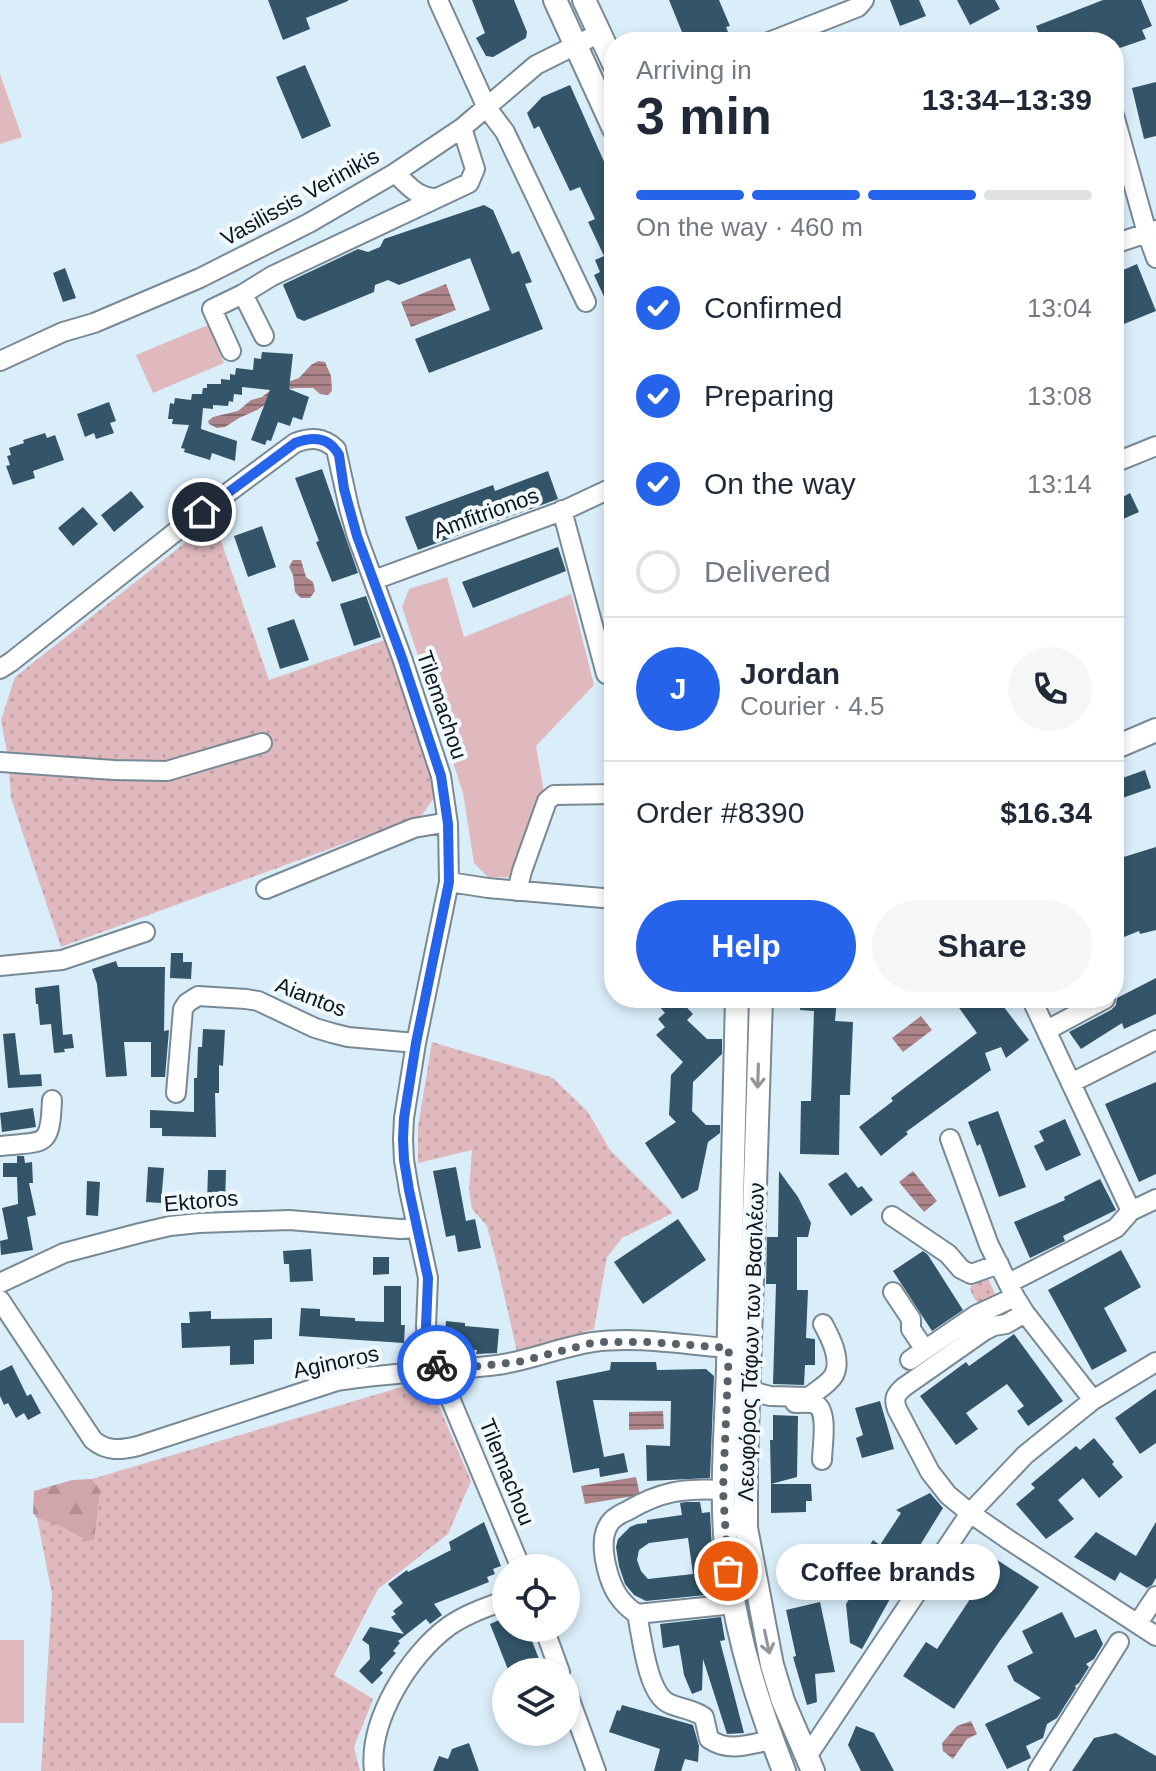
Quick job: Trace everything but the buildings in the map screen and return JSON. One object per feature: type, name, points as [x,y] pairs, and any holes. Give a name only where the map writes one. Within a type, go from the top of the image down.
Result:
[{"type":"main road","points":[[555,0],[604,107]]},
{"type":"main road","points":[[584,0],[604,42]]},
{"type":"main road","points":[[1124,744],[1156,730]]},
{"type":"main road","name":"Λεωφόρος Τάφων των Βασιλέων","points":[[737,1008],[723,1490],[726,1545],[746,1662],[784,1771]]},
{"type":"main road","name":"Λεωφόρος Τάφων των Βασιλέων","points":[[761,1008],[746,1528],[772,1665],[809,1764]]},
{"type":"street","points":[[438,0],[487,108],[505,132],[586,302]]},
{"type":"street","points":[[794,32],[858,7],[864,0]]},
{"type":"street","name":"Vasilissis Verinikis","points":[[0,361],[63,332],[94,323],[200,278],[309,223],[395,173],[462,128],[536,65],[600,33]]},
{"type":"street","points":[[231,351],[212,309],[272,276],[469,183],[475,169],[462,128]]},
{"type":"street","points":[[1124,146],[1152,232],[1156,258]]},
{"type":"street","points":[[395,173],[419,195],[436,198]]},
{"type":"street","points":[[1124,241],[1152,232]]},
{"type":"street","points":[[243,294],[264,336]]},
{"type":"street","name":"Tilemachou","points":[[0,669],[295,443],[319,438],[336,449],[349,508],[441,776],[448,824],[449,882],[416,1043],[403,1139],[416,1228],[428,1278],[427,1343],[515,1554]]},
{"type":"street","points":[[1124,459],[1156,446]]},
{"type":"street","name":"Amfitrionos","points":[[374,580],[604,491]]},
{"type":"street","points":[[562,510],[604,667]]},
{"type":"street","points":[[0,762],[167,771],[262,743]]},
{"type":"street","points":[[517,891],[547,801],[554,795],[604,794]]},
{"type":"street","points":[[266,889],[414,828],[448,824]]},
{"type":"street","points":[[449,882],[604,898]]},
{"type":"street","points":[[0,966],[62,960],[145,932]]},
{"type":"street","name":"Aiantos","points":[[176,1093],[183,1009],[198,996],[258,1001],[315,1028],[348,1037],[416,1043]]},
{"type":"street","points":[[1036,1008],[1131,1211]]},
{"type":"street","points":[[1047,1030],[1088,1008]]},
{"type":"street","points":[[1071,1083],[1156,1040]]},
{"type":"street","points":[[0,1146],[41,1142],[48,1135],[51,1125],[52,1100]]},
{"type":"street","points":[[950,1139],[989,1245],[1016,1298],[1093,1400]]},
{"type":"street","points":[[893,1292],[911,1319],[918,1355],[976,1315],[1016,1298],[1116,1228],[1131,1211],[1156,1199]]},
{"type":"street","points":[[892,1216],[948,1254],[961,1269],[971,1274],[999,1264]]},
{"type":"street","name":"Ektoros","points":[[0,1283],[64,1253],[170,1226],[289,1220],[416,1228]]},
{"type":"street","points":[[1016,1298],[1006,1324],[984,1331],[904,1387],[895,1396],[894,1402],[930,1472],[948,1495],[970,1513],[1156,1636]]},
{"type":"street","name":"Aginoros","points":[[0,1300],[90,1436],[102,1447],[118,1449],[138,1446],[337,1381],[518,1362],[596,1342],[729,1348]]},
{"type":"street","points":[[748,1396],[809,1397],[829,1380],[834,1374],[836,1357],[823,1324]]},
{"type":"street","points":[[809,1764],[970,1513],[1025,1455],[1093,1400],[1156,1362]]},
{"type":"street","points":[[748,1396],[819,1407],[824,1416],[822,1460]]},
{"type":"street","points":[[723,1490],[670,1491],[641,1502],[608,1524],[604,1558],[611,1586],[625,1606],[637,1614],[734,1604]]},
{"type":"street","points":[[1138,1623],[1156,1596]]},
{"type":"street","points":[[374,1771],[375,1742],[381,1719],[405,1673],[423,1650],[450,1626],[492,1605]]},
{"type":"street","points":[[637,1614],[651,1681],[658,1695],[668,1703],[704,1717],[709,1739],[719,1746],[772,1740]]},
{"type":"street","points":[[1038,1771],[1119,1642]]},
{"type":"street","points":[[580,1727],[596,1771]]},
{"type":"shaded area","points":[[0,74],[22,137],[0,144]]},
{"type":"shaded area","points":[[446,284],[456,310],[411,327],[401,302]]},
{"type":"shaded area","points":[[208,325],[224,363],[153,393],[136,355]]},
{"type":"shaded area","points":[[318,361],[325,362],[331,376],[332,391],[328,395],[320,394],[313,388],[289,389],[225,427],[217,428],[209,424],[213,417],[238,411],[276,386],[299,378]]},
{"type":"shaded area","points":[[214,520],[269,680],[388,639],[436,795],[422,815],[61,947],[11,798],[1,720],[15,677]]},
{"type":"shaded area","points":[[293,560],[301,560],[306,577],[313,582],[315,591],[310,598],[301,598],[295,592],[289,567]]},
{"type":"shaded area","points":[[447,577],[464,637],[571,594],[594,685],[536,746],[547,810],[525,878],[488,877],[474,863],[463,793],[402,607],[409,589]]},
{"type":"shaded area","points":[[921,1016],[932,1030],[903,1052],[892,1038]]},
{"type":"shaded area","points":[[432,1042],[553,1078],[588,1112],[610,1150],[673,1213],[622,1238],[607,1257],[594,1329],[517,1352],[487,1226],[472,1209],[469,1190],[472,1150],[418,1163],[418,1127]]},
{"type":"shaded area","points":[[913,1171],[937,1201],[924,1212],[899,1182]]},
{"type":"shaded area","points":[[987,1276],[996,1296],[982,1302],[976,1301],[970,1290],[972,1283]]},
{"type":"shaded area","points":[[405,1386],[437,1402],[471,1481],[448,1534],[378,1589],[334,1675],[373,1699],[354,1747],[360,1771],[41,1771],[52,1594],[37,1518],[87,1541],[100,1490],[92,1479]]},
{"type":"shaded area","points":[[663,1411],[664,1429],[629,1430],[629,1412]]},
{"type":"shaded area","points":[[636,1477],[640,1495],[585,1504],[581,1486]]},
{"type":"shaded area","points":[[0,1640],[24,1640],[24,1723],[0,1723]]},
{"type":"shaded area","points":[[971,1721],[977,1734],[967,1739],[953,1759],[943,1751],[942,1743],[957,1726]]},
{"type":"green space","points":[[92,1479],[100,1490],[94,1540],[87,1541],[37,1518],[33,1513],[34,1491],[72,1480]]},
{"type":"way so far","points":[[437,1365],[440,1370],[518,1362],[596,1342],[729,1348],[723,1490],[728,1571]]},
{"type":"place","name":"Coffee brands","points":[[728,1571]]},
{"type":"route","points":[[202,512],[295,443],[319,438],[336,449],[357,536],[441,776],[448,824],[449,882],[416,1043],[403,1139],[409,1190],[428,1278],[427,1343],[437,1365]]}]
